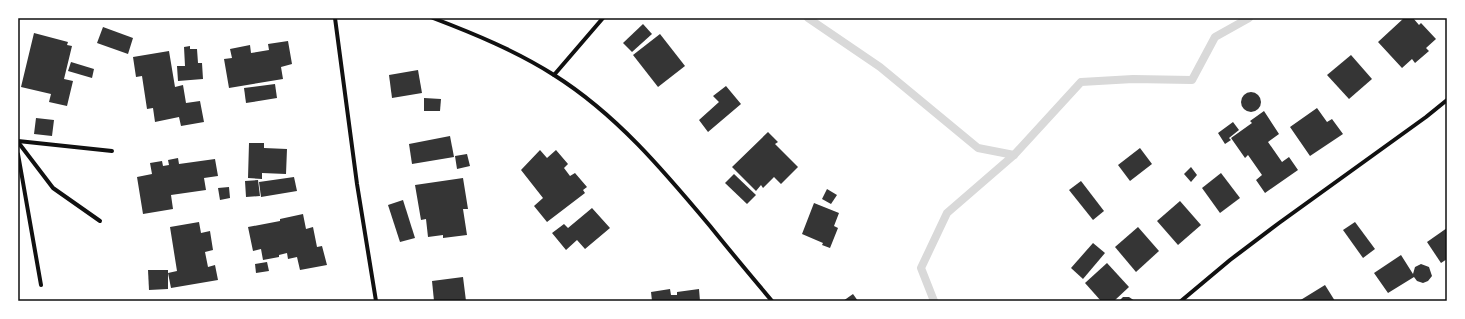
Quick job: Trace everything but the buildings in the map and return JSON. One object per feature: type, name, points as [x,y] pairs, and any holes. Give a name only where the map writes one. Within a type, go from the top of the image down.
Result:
[{"type":"street","points":[[335,18],[357,184],[376,301]]},
{"type":"street","points":[[433,18],[493,42],[554,75],[605,114],[641,148],[684,194],[772,301]]},
{"type":"street","points":[[554,75],[603,18]]},
{"type":"street","points":[[1181,301],[1230,260],[1426,117],[1447,100]]},
{"type":"street","points":[[18,141],[112,151]]},
{"type":"street","points":[[18,141],[53,188],[100,221]]},
{"type":"street","points":[[18,154],[41,285]]},
{"type":"waterway","points":[[808,18],[880,67],[978,148],[1014,155]]},
{"type":"waterway","points":[[934,301],[921,268],[947,213],[1014,155],[1081,82],[1133,79],[1192,80],[1215,37],[1249,18]]}]
